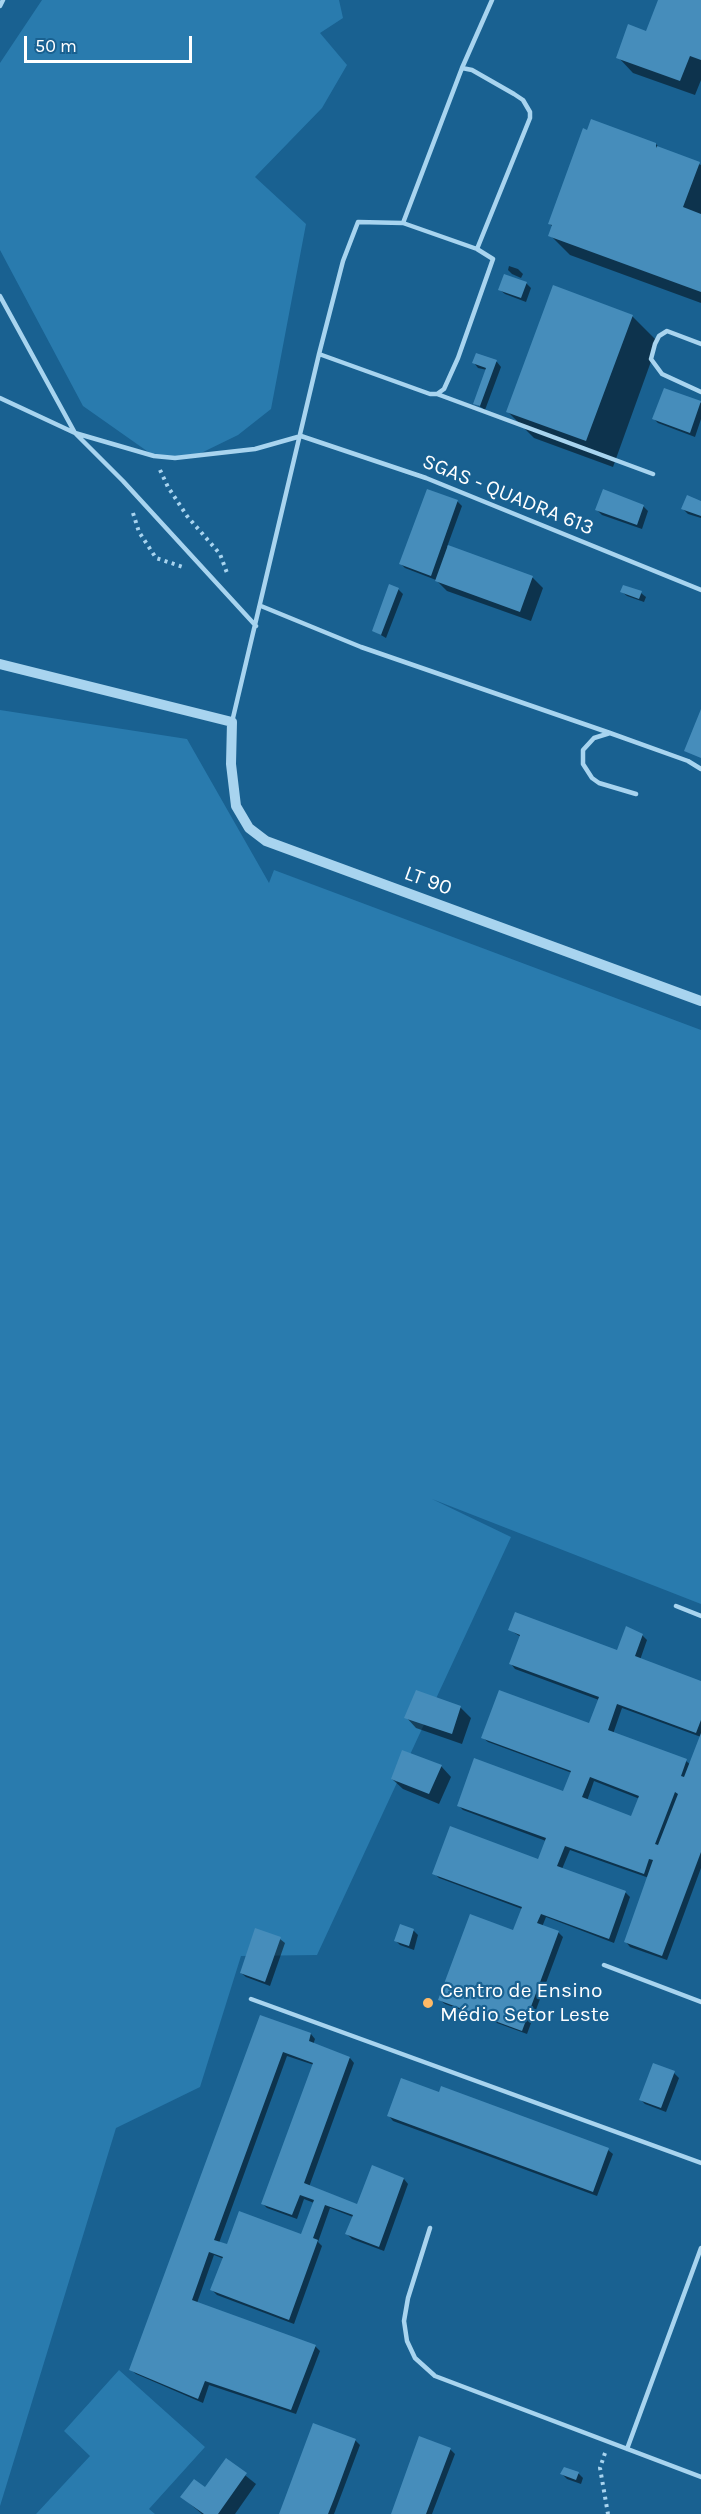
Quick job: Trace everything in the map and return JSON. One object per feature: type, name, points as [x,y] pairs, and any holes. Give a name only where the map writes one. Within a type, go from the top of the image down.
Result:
[{"type":"street","points":[[0,664],[232,722]]},
{"type":"street","name":"LT 90","points":[[232,722],[231,764],[236,806],[249,828],[266,841],[701,1001]]},
{"type":"lane","points":[[0,6],[3,0]]},
{"type":"lane","points":[[437,394],[444,389],[458,358],[493,263],[490,256],[477,249],[403,223],[462,68],[492,0]]},
{"type":"lane","points":[[462,68],[472,70],[508,90],[523,100],[530,111],[530,118],[477,249]]},
{"type":"lane","name":"LT 90","points":[[232,722],[343,261],[358,222],[403,223]]},
{"type":"lane","points":[[0,296],[75,433],[123,481],[256,626]]},
{"type":"lane","points":[[0,309],[7,309]]},
{"type":"lane","points":[[701,344],[667,332],[659,336],[651,359],[662,374],[701,392]]},
{"type":"lane","points":[[319,354],[430,394],[437,394],[653,474]]},
{"type":"lane","points":[[0,398],[75,433],[154,456],[175,458],[255,449],[301,436]]},
{"type":"lane","name":"SGAS - QUADRA 613","points":[[301,436],[426,478],[701,590]]},
{"type":"lane","points":[[261,606],[361,647],[610,733],[688,761],[701,769]]},
{"type":"lane","points":[[610,733],[594,738],[583,750],[583,764],[592,778],[599,783],[636,794]]},
{"type":"lane","points":[[676,1606],[701,1616]]},
{"type":"lane","points":[[604,1965],[701,2002]]},
{"type":"lane","points":[[251,1999],[701,2163]]},
{"type":"lane","points":[[430,2228],[408,2298],[404,2321],[406,2341],[415,2358],[435,2376],[701,2477]]},
{"type":"lane","points":[[627,2449],[701,2248]]},
{"type":"path","points":[[154,456],[168,487],[182,508],[220,554],[225,567],[230,599]]},
{"type":"path","points":[[133,512],[139,532],[156,558],[186,568],[202,566]]},
{"type":"path","points":[[609,2442],[600,2468],[609,2514]]},
{"type":"shaded area","points":[[42,0],[339,0],[343,18],[320,33],[347,65],[322,108],[255,177],[306,224],[271,409],[238,435],[197,455],[175,458],[154,456],[83,406],[0,250],[0,63]]},
{"type":"shaded area","points":[[0,710],[187,739],[269,883],[274,870],[701,1030],[701,1604],[432,1499],[511,1537],[317,1955],[241,1956],[200,2087],[116,2128],[0,2506]]},
{"type":"shaded area","points":[[119,2370],[205,2447],[149,2509],[155,2514],[36,2514],[90,2456],[64,2431]]},
{"type":"building","points":[[658,0],[701,0],[701,60],[690,56],[680,81],[616,58],[628,24],[646,31]]},
{"type":"building","points":[[591,119],[656,143],[656,148],[657,146],[700,162],[683,207],[701,214],[701,292],[548,236],[552,225],[548,224],[583,128],[587,130]]},
{"type":"building","points":[[504,274],[527,282],[521,298],[498,290]]},
{"type":"building","points":[[553,285],[633,315],[586,441],[506,412]]},
{"type":"building","points":[[476,353],[497,360],[480,406],[473,404],[486,368],[472,363]]},
{"type":"building","points":[[664,388],[701,401],[690,433],[652,419]]},
{"type":"building","points":[[427,489],[458,500],[431,576],[399,564]]},
{"type":"building","points":[[603,489],[644,505],[637,525],[595,510]]},
{"type":"building","points":[[687,495],[701,501],[701,516],[681,509]]},
{"type":"building","points":[[448,545],[533,576],[520,612],[435,581]]},
{"type":"building","points":[[389,584],[399,588],[381,635],[372,631]]},
{"type":"building","points":[[623,585],[642,591],[639,599],[620,592]]},
{"type":"building","points":[[701,709],[701,758],[684,751]]},
{"type":"building","points":[[515,1612],[617,1650],[626,1626],[643,1634],[635,1656],[701,1681],[701,1720],[696,1733],[617,1704],[608,1730],[687,1759],[681,1776],[684,1777],[701,1733],[701,1852],[662,1956],[624,1942],[653,1860],[649,1859],[644,1874],[565,1846],[557,1866],[626,1891],[609,1939],[541,1914],[537,1923],[559,1931],[522,2031],[438,2000],[470,1914],[513,1930],[522,1907],[432,1874],[450,1826],[538,1859],[546,1838],[457,1806],[474,1758],[563,1791],[571,1771],[481,1738],[499,1690],[589,1723],[599,1697],[509,1664],[520,1635],[508,1630]],"holes":[[[590,1777],[639,1796],[631,1816],[582,1797]],[[675,1792],[678,1794],[658,1845],[655,1844]]]},
{"type":"building","points":[[416,1690],[461,1706],[452,1734],[404,1718]]},
{"type":"building","points":[[402,1750],[442,1765],[429,1794],[391,1779]]},
{"type":"building","points":[[400,1924],[414,1929],[409,1946],[394,1941]]},
{"type":"building","points":[[255,1928],[281,1937],[265,1982],[240,1973]]},
{"type":"building","points":[[260,2015],[311,2033],[309,2041],[350,2057],[304,2183],[357,2204],[372,2165],[404,2178],[379,2247],[345,2234],[353,2215],[325,2205],[313,2238],[318,2240],[289,2320],[210,2290],[223,2257],[209,2252],[192,2300],[316,2345],[291,2410],[205,2381],[198,2399],[129,2370]],"holes":[[[283,2052],[313,2063],[261,2204],[292,2215],[300,2195],[314,2200],[301,2234],[239,2211],[227,2244],[214,2240]]]},
{"type":"building","points":[[653,2063],[675,2071],[661,2108],[639,2100]]},
{"type":"building","points":[[401,2078],[439,2092],[441,2086],[609,2148],[593,2192],[387,2116]]},
{"type":"building","points":[[313,2423],[356,2439],[334,2499],[328,2514],[279,2514]]},
{"type":"building","points":[[419,2436],[451,2448],[426,2514],[391,2514]]},
{"type":"building","points":[[226,2458],[247,2473],[218,2514],[204,2514],[180,2497],[194,2479],[205,2487]]},
{"type":"building","points":[[564,2467],[579,2472],[576,2480],[560,2474]]},
{"type":"place","name":"Centro de Ensino Médio Setor Leste","points":[[428,2003]]}]
